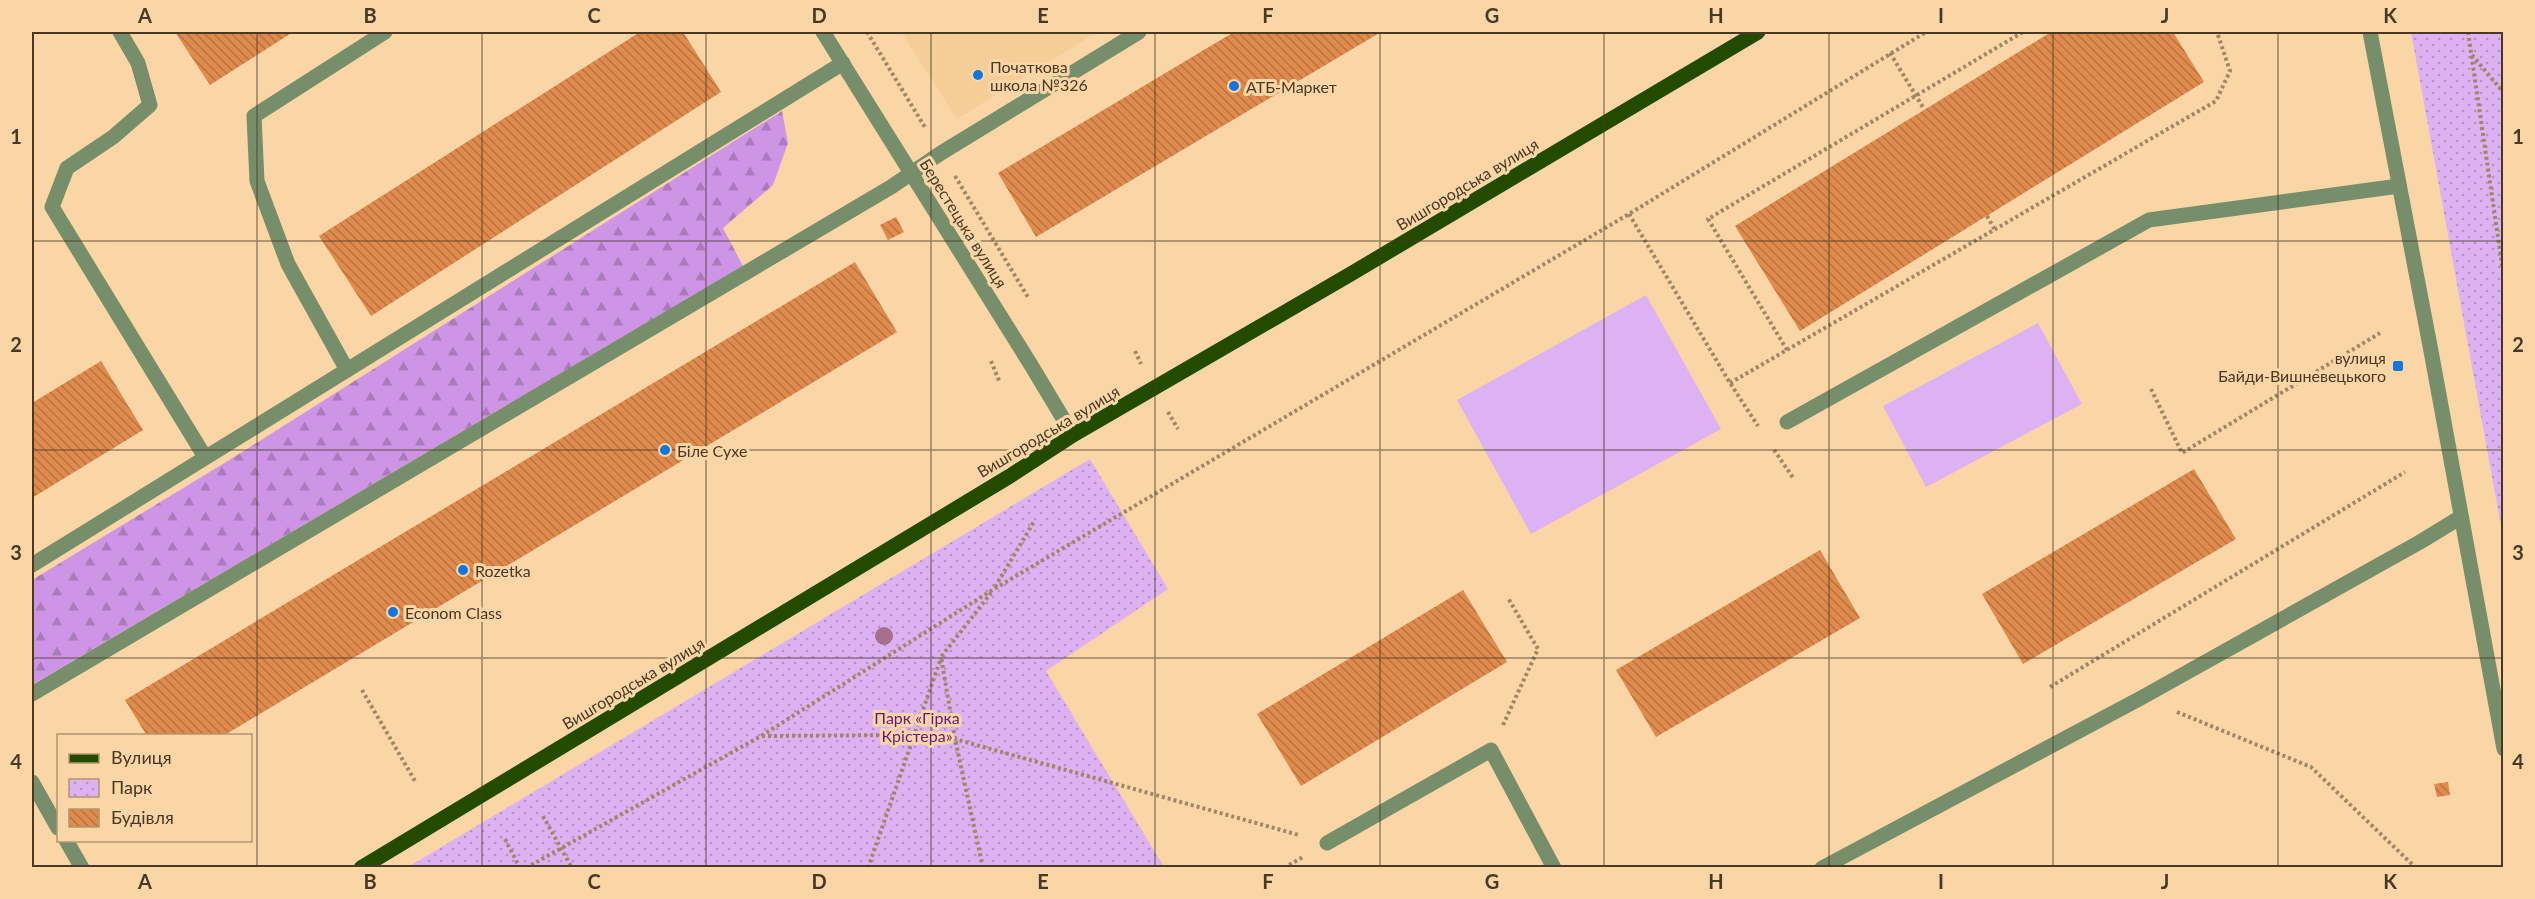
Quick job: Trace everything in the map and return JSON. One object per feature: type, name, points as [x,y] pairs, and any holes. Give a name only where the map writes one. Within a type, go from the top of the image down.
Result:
[{"type":"main road","name":"Вишгородська вулиця","points":[[361,867],[990,488],[1073,435],[1349,275],[1758,32]]},
{"type":"street","points":[[120,32],[138,63],[150,105],[113,137],[68,168],[52,207],[205,457]]},
{"type":"street","points":[[347,370],[288,264],[257,181],[254,116],[385,32]]},
{"type":"street","name":"Берестецька вулиця","points":[[823,32],[1073,435]]},
{"type":"street","points":[[32,694],[912,174],[941,153],[1139,32]]},
{"type":"street","points":[[2370,32],[2504,749]]},
{"type":"street","points":[[32,565],[843,63]]},
{"type":"street","points":[[1787,422],[2149,220],[2399,186]]},
{"type":"street","points":[[1822,867],[2141,698],[2461,517]]},
{"type":"street","points":[[1327,843],[1491,750],[1554,867]]},
{"type":"street","points":[[32,782],[57,826]]},
{"type":"street","points":[[67,842],[82,867]]},
{"type":"path","points":[[526,867],[761,736],[994,589],[1629,214],[1926,32]]},
{"type":"path","points":[[1787,350],[1708,219],[2023,32]]},
{"type":"path","points":[[1730,383],[2217,101],[2230,71],[2217,32]]},
{"type":"path","points":[[2468,32],[2504,278]]},
{"type":"path","points":[[1890,53],[1924,109]]},
{"type":"path","points":[[2472,54],[2504,93]]},
{"type":"path","points":[[1629,214],[1761,431]]},
{"type":"path","points":[[1987,216],[1995,230]]},
{"type":"path","points":[[2151,389],[2182,453],[2380,333]]},
{"type":"path","points":[[1768,440],[1794,479]]},
{"type":"path","points":[[2050,687],[2405,472]]},
{"type":"path","points":[[868,867],[941,657],[994,589],[1035,520]]},
{"type":"path","points":[[1491,750],[1538,649],[1508,598]]},
{"type":"path","points":[[941,657],[955,739],[983,867]]},
{"type":"path","points":[[362,690],[415,781]]},
{"type":"path","points":[[2141,698],[2311,766],[2416,867]]},
{"type":"path","points":[[761,736],[914,735],[955,739],[1327,843]]},
{"type":"path","points":[[543,816],[572,867]]},
{"type":"path","points":[[505,839],[520,867]]},
{"type":"shaded area","name":"Початкова школа №326","points":[[901,32],[1097,32],[957,119]]},
{"type":"green space","points":[[2411,32],[2503,32],[2503,537]]},
{"type":"green space","points":[[782,111],[788,143],[773,185],[723,228],[743,266],[32,685],[32,580],[231,459]]},
{"type":"green space","points":[[1646,295],[1721,429],[1531,534],[1457,400]]},
{"type":"green space","points":[[2038,323],[2082,404],[1926,487],[1883,406]]},
{"type":"green space","name":"Парк «Гірка Крістера»","points":[[1090,459],[1168,589],[1046,671],[1164,867],[408,867]]},
{"type":"building","points":[[175,32],[293,32],[210,85]]},
{"type":"building","points":[[640,32],[683,32],[721,92],[371,316],[319,236]]},
{"type":"building","points":[[1234,32],[1381,32],[1036,237],[998,173]]},
{"type":"building","points":[[2051,32],[2173,32],[2204,82],[1800,331],[1735,226]]},
{"type":"building","points":[[896,217],[904,232],[888,240],[880,225]]},
{"type":"building","points":[[855,262],[897,332],[226,734],[146,734],[125,700]]},
{"type":"building","points":[[101,361],[143,430],[32,498],[32,403]]},
{"type":"building","points":[[2194,469],[2236,539],[2023,664],[1982,594]]},
{"type":"building","points":[[1820,550],[1860,618],[1656,737],[1616,670]]},
{"type":"building","points":[[1463,590],[1507,662],[1301,786],[1257,714]]},
{"type":"building","points":[[2448,782],[2450,795],[2437,797],[2434,784]]},
{"type":"place","name":"Початкова школа №326","points":[[978,75]]},
{"type":"place","name":"АТБ-Маркет","points":[[1234,86]]},
{"type":"place","name":"вулиця Байди-Вишневецького","points":[[2398,366]]},
{"type":"place","name":"Біле Сухе","points":[[665,450]]},
{"type":"place","name":"Rozetka","points":[[463,570]]},
{"type":"place","name":"Econom Class","points":[[393,612]]}]
